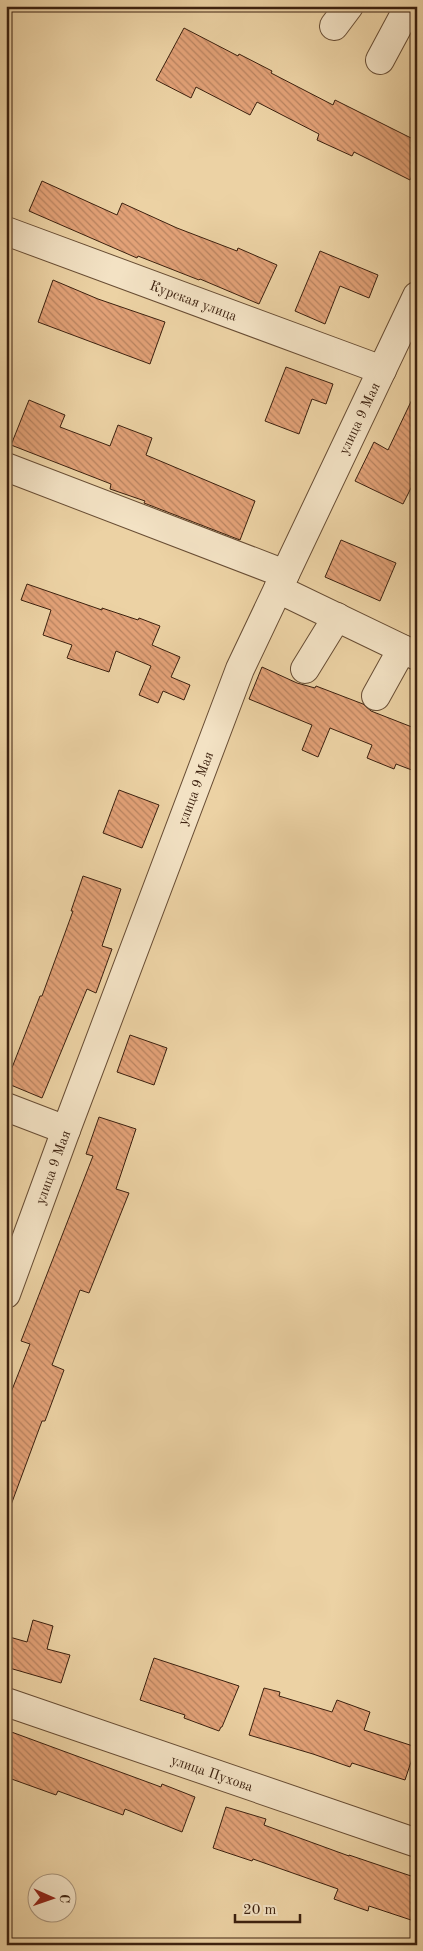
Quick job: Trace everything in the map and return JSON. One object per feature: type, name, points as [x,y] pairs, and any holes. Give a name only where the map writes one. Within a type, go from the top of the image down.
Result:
[{"type":"street","points":[[380,60],[409,6]]},
{"type":"street","name":"Курская улица","points":[[6,231],[382,370]]},
{"type":"street","name":"улица 9 Мая","points":[[6,1294],[240,669],[417,296]]},
{"type":"street","points":[[6,467],[282,581],[337,617],[367,622],[410,652],[376,696]]},
{"type":"street","points":[[305,669],[337,617]]},
{"type":"street","points":[[6,1107],[66,1130]]},
{"type":"street","name":"улица Пухова","points":[[6,1702],[417,1843]]},
{"type":"building","points":[[184,28],[272,71],[271,73],[333,105],[335,100],[417,141],[417,167],[410,180],[354,152],[352,156],[317,140],[319,134],[257,102],[250,115],[196,87],[191,98],[156,80]]},
{"type":"building","points":[[42,181],[117,215],[122,203],[177,228],[237,251],[238,248],[277,265],[259,304],[200,279],[138,256],[137,258],[29,211]]},
{"type":"building","points":[[320,251],[378,275],[369,298],[340,286],[325,324],[295,311]]},
{"type":"building","points":[[53,280],[98,299],[165,322],[150,364],[38,322]]},
{"type":"building","points":[[286,367],[333,384],[326,404],[312,399],[299,434],[265,421]]},
{"type":"building","points":[[417,389],[417,476],[403,504],[355,481],[374,442],[388,450]]},
{"type":"building","points":[[29,400],[65,415],[60,427],[110,446],[118,425],[152,438],[146,455],[255,501],[240,540],[144,503],[145,501],[110,489],[111,484],[11,445]]},
{"type":"building","points":[[341,540],[396,563],[380,601],[325,577]]},
{"type":"building","points":[[27,584],[102,610],[102,608],[138,620],[139,618],[160,626],[152,645],[180,657],[171,677],[190,685],[184,700],[163,691],[158,703],[139,695],[151,666],[116,651],[109,672],[67,658],[72,645],[43,635],[51,610],[21,600]]},
{"type":"building","points":[[262,667],[297,683],[315,688],[316,686],[363,704],[371,711],[417,729],[417,772],[396,764],[394,769],[367,758],[372,745],[330,728],[318,757],[302,750],[312,725],[249,699]]},
{"type":"building","points":[[119,790],[159,805],[142,848],[103,833]]},
{"type":"building","points":[[83,876],[121,889],[102,946],[112,949],[96,993],[87,989],[42,1098],[6,1083],[40,996],[42,996],[73,911],[71,911]]},
{"type":"building","points":[[130,1035],[167,1048],[154,1085],[117,1072]]},
{"type":"building","points":[[99,1117],[136,1129],[116,1189],[129,1193],[89,1293],[80,1290],[52,1365],[64,1370],[45,1421],[42,1421],[8,1513],[6,1513],[6,1405],[30,1344],[21,1341],[93,1156],[86,1154]]},
{"type":"building","points":[[33,1620],[53,1626],[47,1649],[70,1655],[61,1683],[6,1667],[6,1636],[27,1642]]},
{"type":"building","points":[[154,1658],[239,1686],[219,1731],[184,1718],[185,1715],[140,1700]]},
{"type":"building","points":[[264,1688],[280,1692],[279,1696],[332,1712],[337,1700],[370,1712],[364,1730],[416,1747],[405,1780],[352,1763],[350,1767],[249,1735]]},
{"type":"building","points":[[6,1730],[161,1787],[162,1784],[195,1797],[182,1832],[125,1809],[123,1815],[58,1791],[56,1795],[6,1777]]},
{"type":"building","points":[[226,1807],[266,1819],[264,1825],[417,1878],[417,1922],[369,1906],[368,1911],[334,1899],[338,1889],[253,1859],[252,1861],[213,1848]]}]
